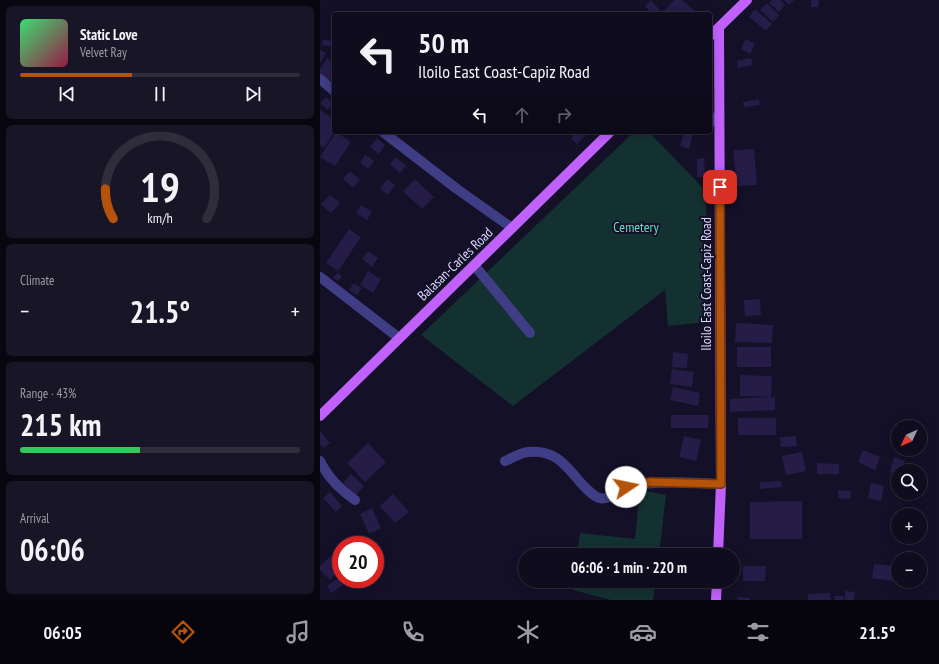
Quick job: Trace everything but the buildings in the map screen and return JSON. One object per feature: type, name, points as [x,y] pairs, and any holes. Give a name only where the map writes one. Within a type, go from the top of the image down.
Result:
[{"type":"main road","points":[[712,34],[747,0]]},
{"type":"main road","name":"Iloilo East Coast-Capiz Road","points":[[718,548],[721,484],[719,28]]},
{"type":"main road","points":[[712,75],[719,83]]},
{"type":"main road","name":"Balasan-Carles Road","points":[[320,416],[608,134]]},
{"type":"main road","points":[[716,600],[717,588]]},
{"type":"street","points":[[320,79],[332,89]]},
{"type":"street","points":[[712,118],[719,124]]},
{"type":"street","points":[[387,134],[456,189],[512,228]]},
{"type":"street","points":[[474,265],[530,333]]},
{"type":"street","points":[[320,277],[399,338]]},
{"type":"street","points":[[505,461],[526,452],[542,452],[555,456],[565,463],[587,490],[598,498],[606,498],[626,487],[650,482],[721,484]]},
{"type":"street","points":[[320,461],[325,472],[340,489],[355,500]]},
{"type":"green space","name":"Cemetery","points":[[632,134],[651,134],[706,191],[708,322],[668,326],[665,290],[513,406],[421,335]]},
{"type":"green space","points":[[640,490],[666,495],[660,548],[578,548],[580,533],[635,539]]},
{"type":"green space","points":[[573,588],[655,588],[653,600],[611,600],[573,590]]},
{"type":"route","points":[[626,487],[650,482],[721,484],[720,187]]}]
